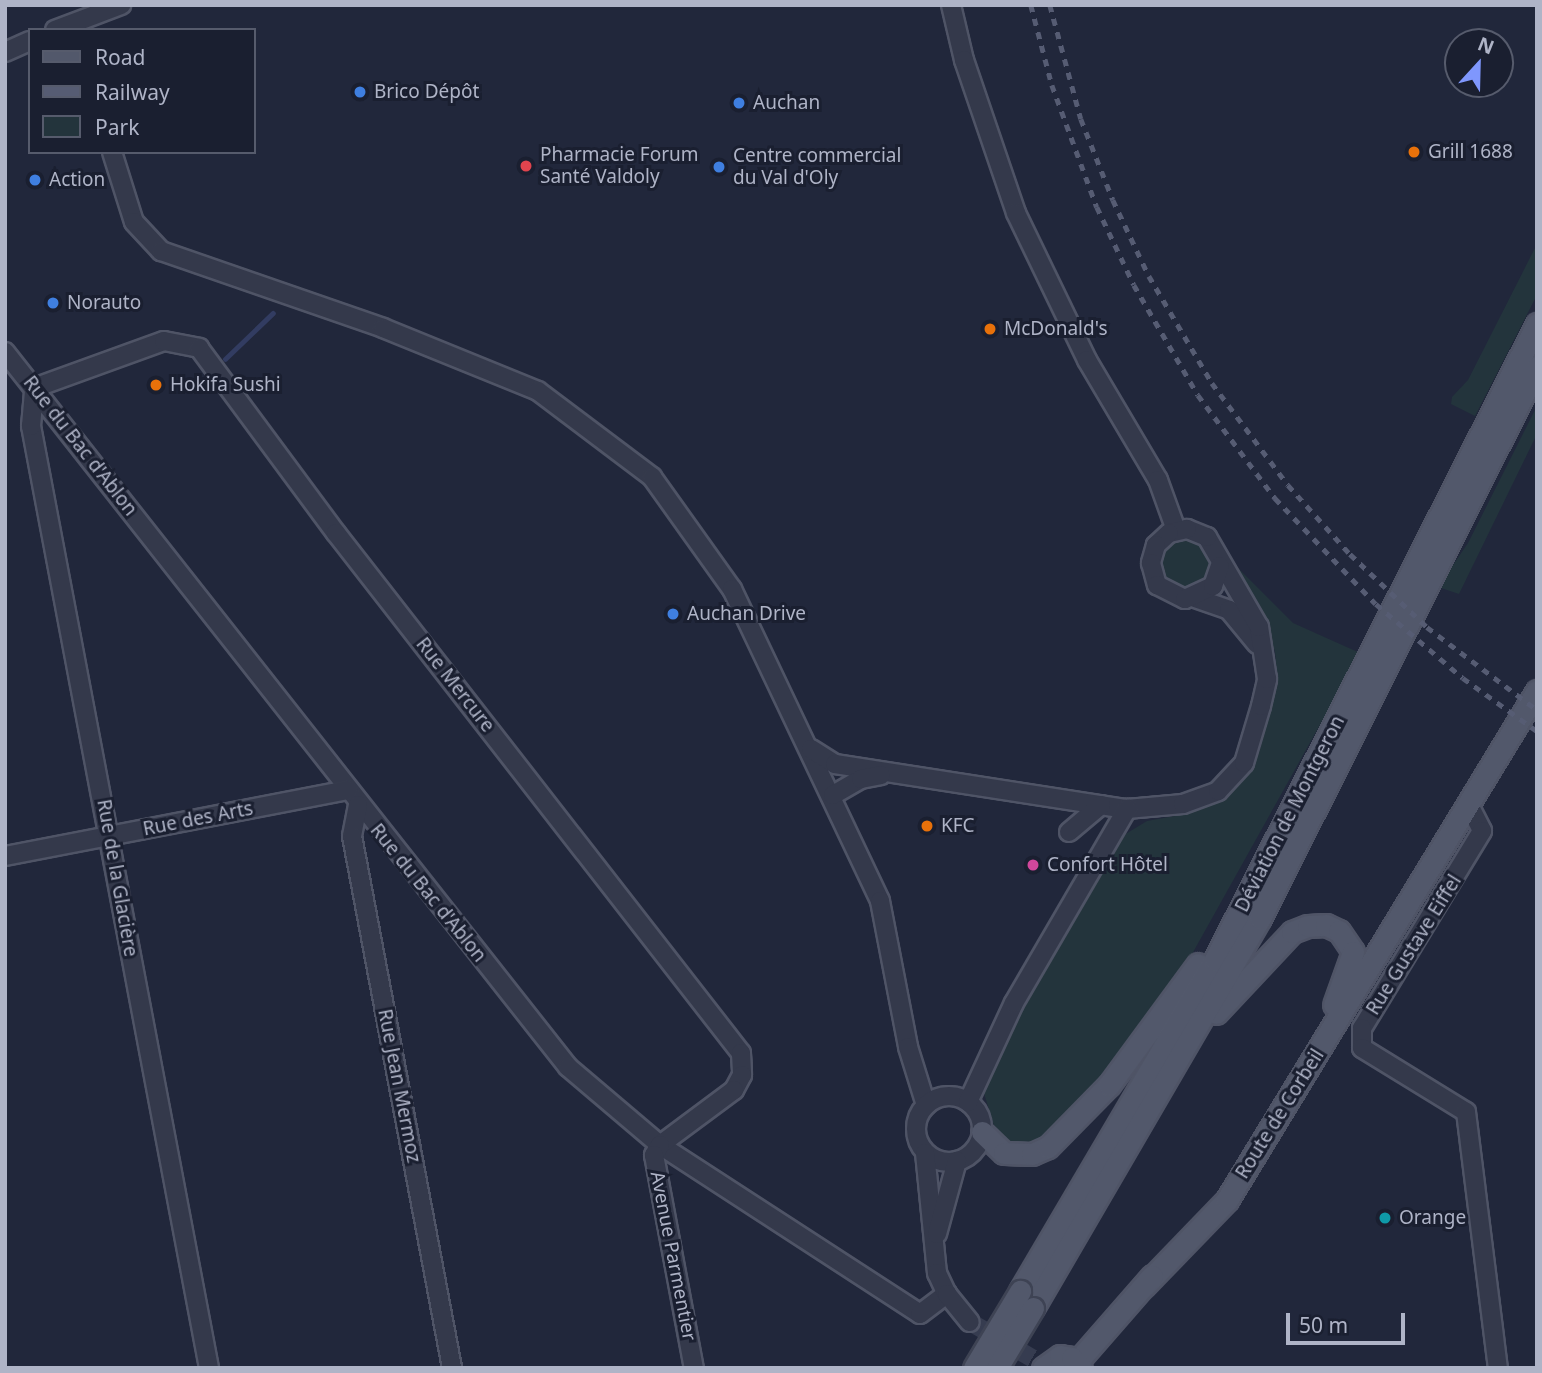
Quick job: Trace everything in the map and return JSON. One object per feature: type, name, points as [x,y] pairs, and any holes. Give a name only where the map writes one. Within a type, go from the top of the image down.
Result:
[{"type":"main road","name":"Déviation de Montgeron","points":[[1026,1299],[1227,937],[1537,324]]},
{"type":"main road","name":"Déviation de Montgeron","points":[[1026,1299],[1199,1029],[1304,831],[1537,367]]},
{"type":"main road","name":"Route de Corbeil","points":[[1144,1286],[1227,1200],[1392,925],[1469,805],[1537,691]]},
{"type":"main road","points":[[1199,1029],[1292,932],[1308,926],[1326,925],[1339,931],[1353,952],[1334,1005]]},
{"type":"main road","name":"Route de Corbeil","points":[[1079,1365],[1217,1193],[1334,1005],[1392,925]]},
{"type":"main road","points":[[982,1132],[1004,1153],[1032,1154],[1048,1147],[1109,1085],[1205,953],[1227,937]]},
{"type":"main road","points":[[974,1368],[1026,1299]]},
{"type":"main road","points":[[998,1368],[1026,1299]]},
{"type":"main road","points":[[1043,1368],[1060,1356],[1079,1365]]},
{"type":"street","points":[[75,26],[121,5]]},
{"type":"street","points":[[951,5],[964,60],[1016,214],[1087,360],[1158,480],[1177,530]]},
{"type":"street","points":[[5,52],[28,42]]},
{"type":"street","points":[[113,154],[132,215],[147,240],[162,251],[383,328],[538,391],[652,477],[682,515],[732,589],[833,795],[880,901],[908,1047],[926,1105],[918,1130],[925,1153],[933,1251],[947,1294],[970,1322]]},
{"type":"street","name":"Rue Mercure","points":[[34,388],[164,341],[199,348],[336,533],[741,1053],[742,1075],[734,1090],[660,1145]]},
{"type":"street","name":"Rue du Bac d'Ablon","points":[[5,352],[568,1067],[660,1145],[920,1314],[947,1294]]},
{"type":"street","name":"Rue de la Glacière","points":[[34,388],[31,426],[209,1368]]},
{"type":"street","points":[[36,449],[63,424]]},
{"type":"street","points":[[811,749],[835,764],[887,774],[1127,809],[1183,804],[1218,791],[1244,763],[1267,679],[1265,656],[1259,627],[1246,600],[1220,566],[1215,545],[1207,537],[1177,530],[1156,545],[1152,575],[1174,597],[1195,598],[1229,610],[1244,624],[1265,656]]},
{"type":"street","points":[[1195,598],[1213,586],[1220,566]]},
{"type":"street","points":[[833,795],[861,779],[887,774]]},
{"type":"street","name":"Rue des Arts","points":[[5,856],[109,835],[353,797]]},
{"type":"street","name":"Rue Jean Mermoz","points":[[353,797],[352,836],[452,1368]]},
{"type":"street","points":[[1069,832],[1101,805]]},
{"type":"street","name":"Rue Gustave Eiffel","points":[[1469,805],[1482,831],[1362,1028],[1362,1048],[1466,1112],[1499,1368]]},
{"type":"street","points":[[968,1102],[1014,1003],[1127,809]]},
{"type":"street","points":[[925,1153],[934,1159],[957,1161],[971,1153],[982,1132],[979,1114],[968,1102],[949,1096],[926,1105]]},
{"type":"street","name":"Avenue Parmentier","points":[[660,1145],[654,1155],[694,1368]]},
{"type":"street","points":[[933,1251],[957,1161]]},
{"type":"green space","points":[[1537,244],[1537,295],[1475,416],[1451,404],[1452,397],[1468,380]]},
{"type":"green space","points":[[1537,406],[1537,434],[1459,594],[1438,587],[1468,543]]},
{"type":"green space","points":[[1185,539],[1202,546],[1209,563],[1202,580],[1185,587],[1168,580],[1161,563],[1168,546]]},
{"type":"green space","points":[[1229,559],[1293,623],[1360,653],[1177,981],[1117,1064],[1051,1135],[1030,1143],[1011,1143],[1000,1139],[983,1090],[985,1078],[1119,838],[1147,821],[1185,814],[1221,799],[1240,782],[1259,752],[1277,673],[1275,652],[1264,617]]},
{"type":"waterway","points":[[225,359],[273,313]]},
{"type":"tunnel","points":[[970,1322],[1044,1365]]},
{"type":"railway","points":[[1031,5],[1052,85],[1097,207],[1134,285],[1198,395],[1275,498],[1376,604],[1463,678],[1537,731]]},
{"type":"railway","points":[[1050,5],[1081,119],[1113,200],[1149,276],[1212,383],[1288,485],[1350,554],[1427,627],[1537,710]]},
{"type":"place","name":"Brico Dépôt","points":[[360,92]]},
{"type":"place","name":"Auchan","points":[[739,103]]},
{"type":"place","name":"Grill 1688","points":[[1414,152]]},
{"type":"place","name":"Pharmacie Forum Santé Valdoly","points":[[526,166]]},
{"type":"place","name":"Centre commercial du Val d'Oly","points":[[719,167]]},
{"type":"place","name":"Action","points":[[35,180]]},
{"type":"place","name":"Norauto","points":[[53,303]]},
{"type":"place","name":"McDonald's","points":[[990,329]]},
{"type":"place","name":"Hokifa Sushi","points":[[156,385]]},
{"type":"place","name":"Auchan Drive","points":[[673,614]]},
{"type":"place","name":"KFC","points":[[927,826]]},
{"type":"place","name":"Confort Hôtel","points":[[1033,865]]},
{"type":"place","name":"Orange","points":[[1385,1218]]}]
